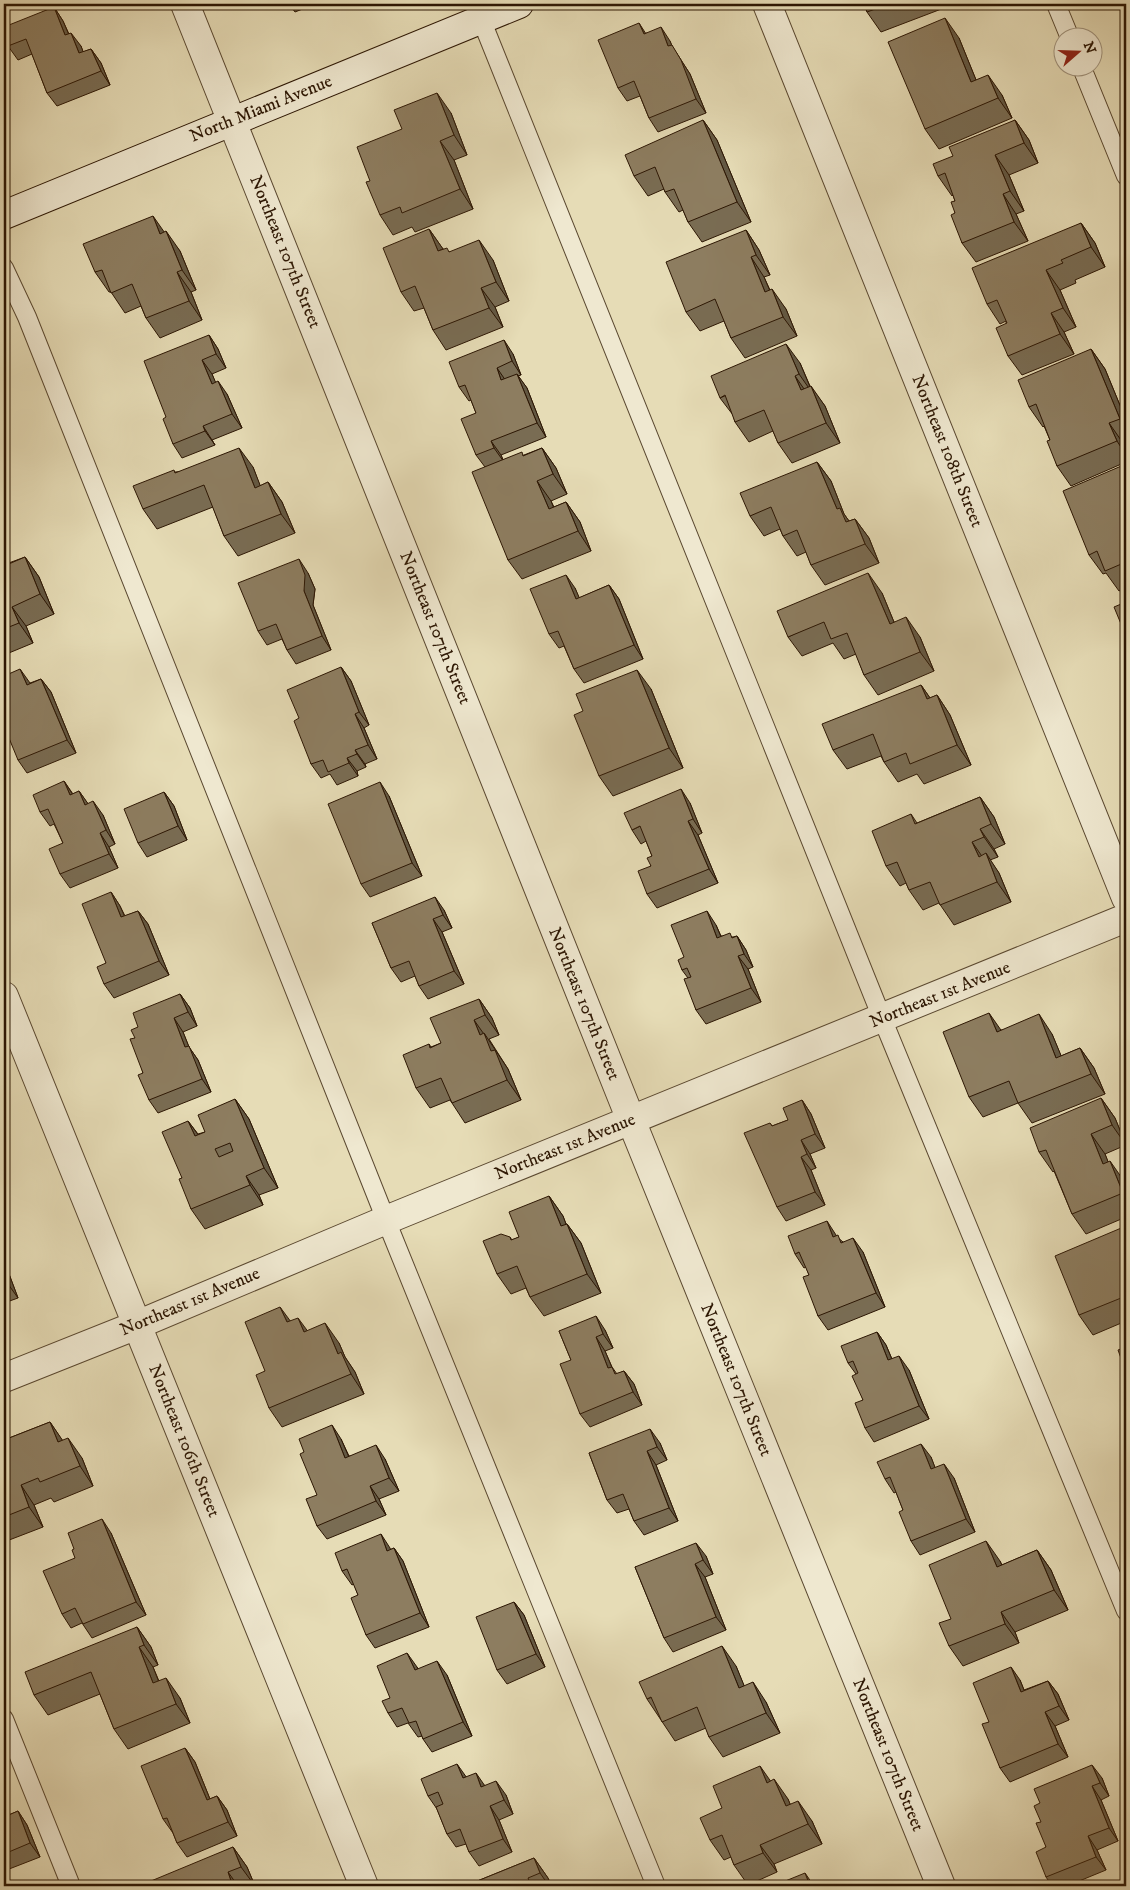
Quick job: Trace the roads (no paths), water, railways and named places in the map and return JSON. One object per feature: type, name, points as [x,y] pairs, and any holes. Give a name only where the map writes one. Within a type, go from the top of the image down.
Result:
[{"type":"street","name":"Northeast 107th Street","points":[[185,4],[631,1120],[941,1886]]},
{"type":"street","name":"North Miami Avenue","points":[[4,215],[232,120],[478,11],[519,4]]},
{"type":"street","name":"Northeast 108th Street","points":[[767,4],[1126,898]]},
{"type":"street","name":"Northeast 1st Avenue","points":[[4,1378],[1126,918]]},
{"type":"street","name":"Northeast 106th Street","points":[[4,996],[364,1886]]},
{"type":"lane","points":[[1056,4],[1066,28]]},
{"type":"lane","points":[[478,11],[882,1018],[1126,1611]]},
{"type":"lane","points":[[1086,78],[1126,176]]},
{"type":"lane","points":[[4,268],[30,326],[386,1220],[656,1886]]},
{"type":"lane","points":[[4,1719],[71,1886]]}]
